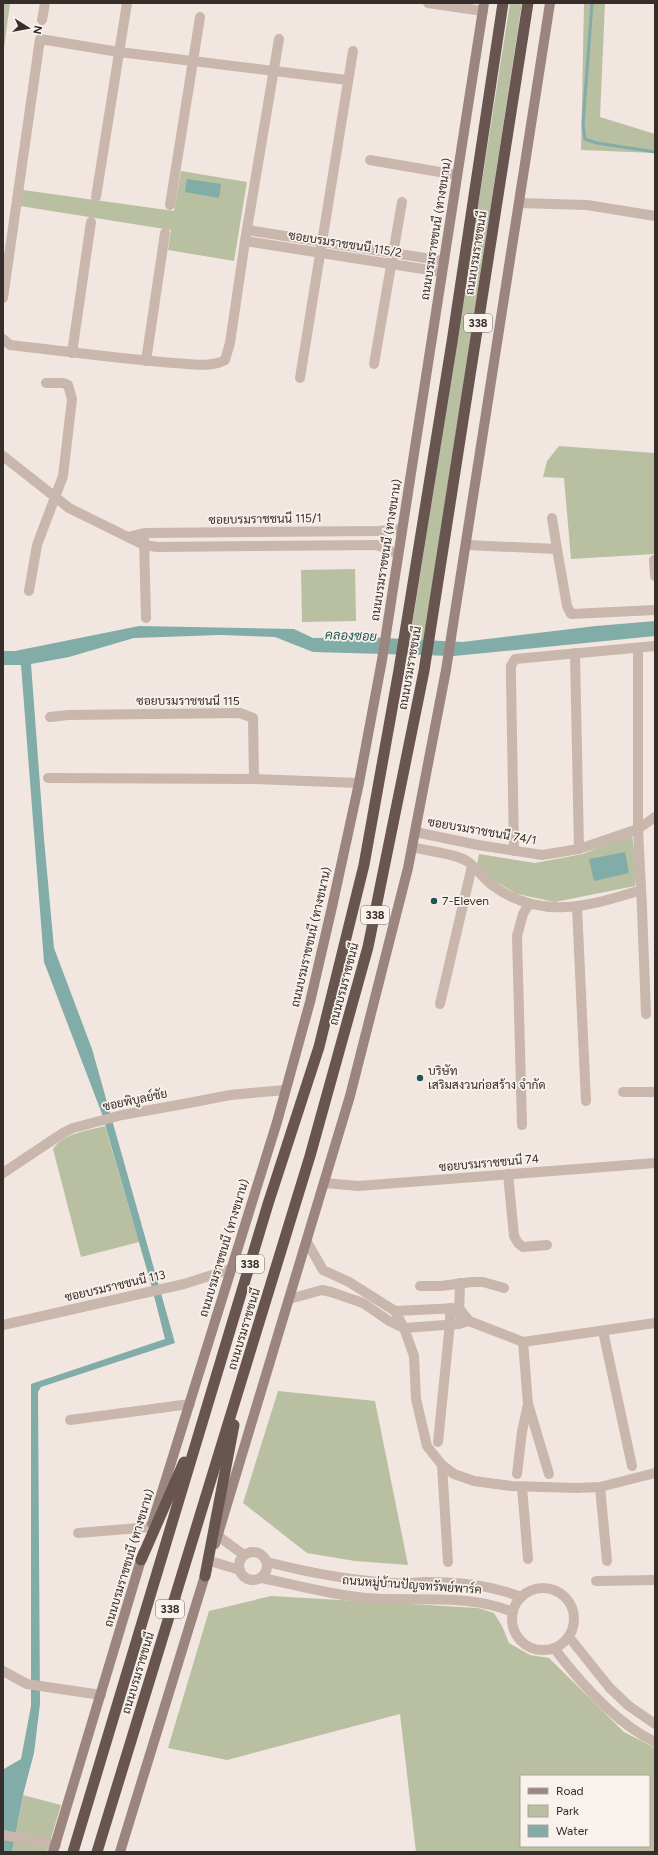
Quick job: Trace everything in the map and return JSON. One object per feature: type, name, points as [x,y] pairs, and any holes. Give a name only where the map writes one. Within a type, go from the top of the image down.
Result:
[{"type":"highway","name":"ถนนบรมราชชนนี","points":[[73,1852],[268,1204],[319,1047],[364,865],[399,670],[452,342],[503,3]]},
{"type":"highway","name":"ถนนบรมราชชนนี","points":[[97,1852],[310,1156],[368,947],[424,671],[528,3]]},
{"type":"highway","points":[[205,1576],[246,1367]]},
{"type":"highway","points":[[141,1560],[184,1463],[212,1392]]},
{"type":"main road","name":"338","points":[[120,1852],[325,1183],[366,1041],[412,847],[446,670],[550,3]]},
{"type":"main road","name":"ถนนบรมราชชนนี (ทางขนาน)","points":[[55,1849],[151,1527],[190,1404],[285,1090],[310,1002],[359,782],[382,660],[483,7]]},
{"type":"street","points":[[42,20],[45,3]]},
{"type":"street","points":[[96,198],[127,3]]},
{"type":"street","points":[[428,3],[483,7]]},
{"type":"street","points":[[170,205],[200,18]]},
{"type":"street","points":[[3,298],[40,39],[119,52],[348,80]]},
{"type":"street","points":[[3,339],[10,345],[146,361],[217,364],[225,360],[230,343],[245,241],[279,39]]},
{"type":"street","points":[[300,378],[353,51]]},
{"type":"street","points":[[370,160],[457,175]]},
{"type":"street","points":[[374,364],[402,202]]},
{"type":"street","points":[[519,203],[587,205],[655,216]]},
{"type":"street","points":[[72,353],[91,222]]},
{"type":"street","name":"ซอยบรมราชชนนี 115/2","points":[[247,230],[444,261]]},
{"type":"street","points":[[146,361],[165,233]]},
{"type":"street","name":"ซอยบรมราชชนนี 115/2","points":[[245,241],[442,272]]},
{"type":"street","points":[[29,591],[37,545],[63,476],[72,399],[68,385],[63,383],[46,383]]},
{"type":"street","points":[[3,456],[69,508],[144,545],[156,547],[377,545],[398,554]]},
{"type":"street","points":[[552,518],[567,606],[571,614],[655,610]]},
{"type":"street","name":"ซอยบรมราชชนนี 115/1","points":[[128,537],[144,534],[378,531],[402,528]]},
{"type":"street","points":[[377,545],[378,531]]},
{"type":"street","points":[[275,532],[275,545]]},
{"type":"street","points":[[202,533],[202,546]]},
{"type":"street","points":[[144,534],[146,618]]},
{"type":"street","points":[[466,545],[557,549]]},
{"type":"street","points":[[654,560],[655,576]]},
{"type":"street","points":[[514,851],[511,666],[515,659],[521,657],[655,646]]},
{"type":"street","points":[[638,648],[638,829],[646,1014]]},
{"type":"street","points":[[575,653],[579,849]]},
{"type":"street","name":"ซอยบรมราชชนนี 115","points":[[50,717],[68,715],[240,713],[248,715],[253,718],[254,727],[254,779]]},
{"type":"street","points":[[48,778],[254,779],[359,782]]},
{"type":"street","name":"ซอยบรมราชชนนี 74/1","points":[[415,832],[514,851],[542,854],[579,849],[638,829],[655,817]]},
{"type":"street","points":[[464,859],[468,843]]},
{"type":"street","points":[[412,847],[464,859],[492,885],[513,898],[529,904],[555,908],[577,907],[605,901],[641,890]]},
{"type":"street","points":[[440,1004],[472,866]]},
{"type":"street","points":[[522,1125],[517,936],[523,914],[529,904]]},
{"type":"street","points":[[577,907],[586,1101]]},
{"type":"street","name":"ซอยพิบูลย์ชัย","points":[[3,1173],[63,1133],[95,1122],[122,1115],[230,1095],[285,1090]]},
{"type":"street","points":[[623,1092],[655,1092]]},
{"type":"street","name":"ซอยบรมราชชนนี 74","points":[[325,1183],[358,1186],[655,1163]]},
{"type":"street","points":[[508,1174],[514,1236],[518,1243],[523,1247],[546,1245]]},
{"type":"street","points":[[307,1242],[323,1270],[350,1282],[395,1311],[404,1328],[414,1356],[416,1399],[427,1446],[442,1465],[454,1474],[474,1480],[522,1487],[600,1487],[655,1473]]},
{"type":"street","name":"ซอยบรมราชชนนี 113","points":[[3,1325],[148,1293],[209,1277],[231,1269]]},
{"type":"street","points":[[345,1295],[350,1282]]},
{"type":"street","points":[[420,1286],[483,1282],[504,1288]]},
{"type":"street","points":[[438,1442],[454,1324],[454,1308],[460,1283]]},
{"type":"street","points":[[290,1299],[322,1290],[345,1295],[404,1328],[454,1324],[469,1321]]},
{"type":"street","points":[[395,1311],[454,1308],[469,1321],[523,1342],[655,1323]]},
{"type":"street","points":[[603,1331],[632,1466]]},
{"type":"street","points":[[523,1342],[528,1404],[549,1474]]},
{"type":"street","points":[[70,1420],[190,1404]]},
{"type":"street","points":[[517,1474],[522,1432],[528,1404]]},
{"type":"street","points":[[442,1465],[448,1562]]},
{"type":"street","points":[[522,1487],[528,1559]]},
{"type":"street","points":[[600,1487],[607,1561]]},
{"type":"street","points":[[78,1533],[151,1527]]},
{"type":"street","points":[[218,1536],[244,1555],[239,1564],[240,1570]]},
{"type":"street","name":"ถนนหมู่บ้านปัญจทรัพย์พาร์ค","points":[[244,1555],[249,1552],[260,1553],[267,1562],[319,1575],[366,1581],[398,1583],[471,1583],[501,1589],[521,1597]]},
{"type":"street","name":"ถนนหมู่บ้านปัญจทรัพย์พาร์ค","points":[[210,1561],[240,1570],[242,1575],[251,1580],[262,1578],[329,1593],[366,1598],[485,1602],[513,1612]]},
{"type":"street","points":[[262,1578],[268,1568],[267,1562]]},
{"type":"street","points":[[596,1581],[655,1580]]},
{"type":"street","points":[[545,1587],[558,1591],[568,1600],[574,1611],[574,1625],[569,1637],[554,1648],[541,1650],[529,1646],[518,1638],[513,1626],[513,1612],[521,1597],[532,1589],[545,1587]]},
{"type":"street","points":[[569,1637],[609,1687],[629,1706],[655,1724]]},
{"type":"street","points":[[554,1648],[566,1663],[621,1720],[645,1737],[655,1742]]},
{"type":"street","points":[[3,1671],[27,1684],[101,1695]]},
{"type":"street","points":[[4,1835],[16,1837],[55,1849]]},
{"type":"green space","points":[[3,3],[10,3],[3,56]]},
{"type":"green space","points":[[510,3],[522,3],[424,640],[410,639]]},
{"type":"green space","points":[[584,3],[605,3],[600,117],[655,134],[655,153],[581,150]]},
{"type":"green space","points":[[181,171],[247,182],[234,261],[168,250],[171,230],[20,206],[23,190],[174,211]]},
{"type":"green space","points":[[559,446],[655,453],[655,554],[571,559],[564,478],[543,477],[547,461]]},
{"type":"green space","points":[[355,569],[356,621],[302,622],[301,570]]},
{"type":"green space","points":[[632,834],[637,871],[635,886],[555,902],[517,894],[476,870],[479,854],[535,863],[583,854]]},
{"type":"green space","points":[[105,1126],[139,1242],[81,1257],[53,1149],[63,1139],[84,1131]]},
{"type":"green space","points":[[278,1391],[375,1401],[408,1565],[355,1561],[307,1553],[243,1503]]},
{"type":"green space","points":[[271,1596],[478,1608],[494,1613],[502,1626],[509,1643],[530,1655],[549,1658],[624,1732],[655,1748],[655,1852],[416,1852],[400,1714],[227,1760],[168,1748],[209,1611]]},
{"type":"green space","points":[[23,1795],[61,1805],[47,1852],[12,1852]]},
{"type":"water","points":[[187,179],[221,184],[219,198],[185,192]]},
{"type":"water","points":[[655,621],[655,636],[454,656],[313,652],[275,637],[220,635],[134,638],[69,657],[31,664],[54,948],[92,1049],[175,1343],[41,1387],[38,1392],[40,1704],[34,1753],[23,1795],[12,1852],[3,1852],[4,1769],[21,1759],[31,1706],[31,1384],[165,1339],[151,1284],[102,1114],[44,962],[21,665],[3,665],[3,651],[15,651],[139,626],[294,629],[313,638],[365,637],[462,642],[596,626]]},
{"type":"water","points":[[625,852],[629,873],[594,881],[589,859]]},
{"type":"waterway","points":[[592,3],[583,124],[585,139],[597,143],[655,152]]},
{"type":"place","name":"7-Eleven","points":[[434,901]]},
{"type":"place","name":"บริษัท เสริมสงวนก่อสร้าง จำกัด","points":[[420,1078]]},
{"type":"water label","name":"คลองซอย","points":[[351,635]]}]
